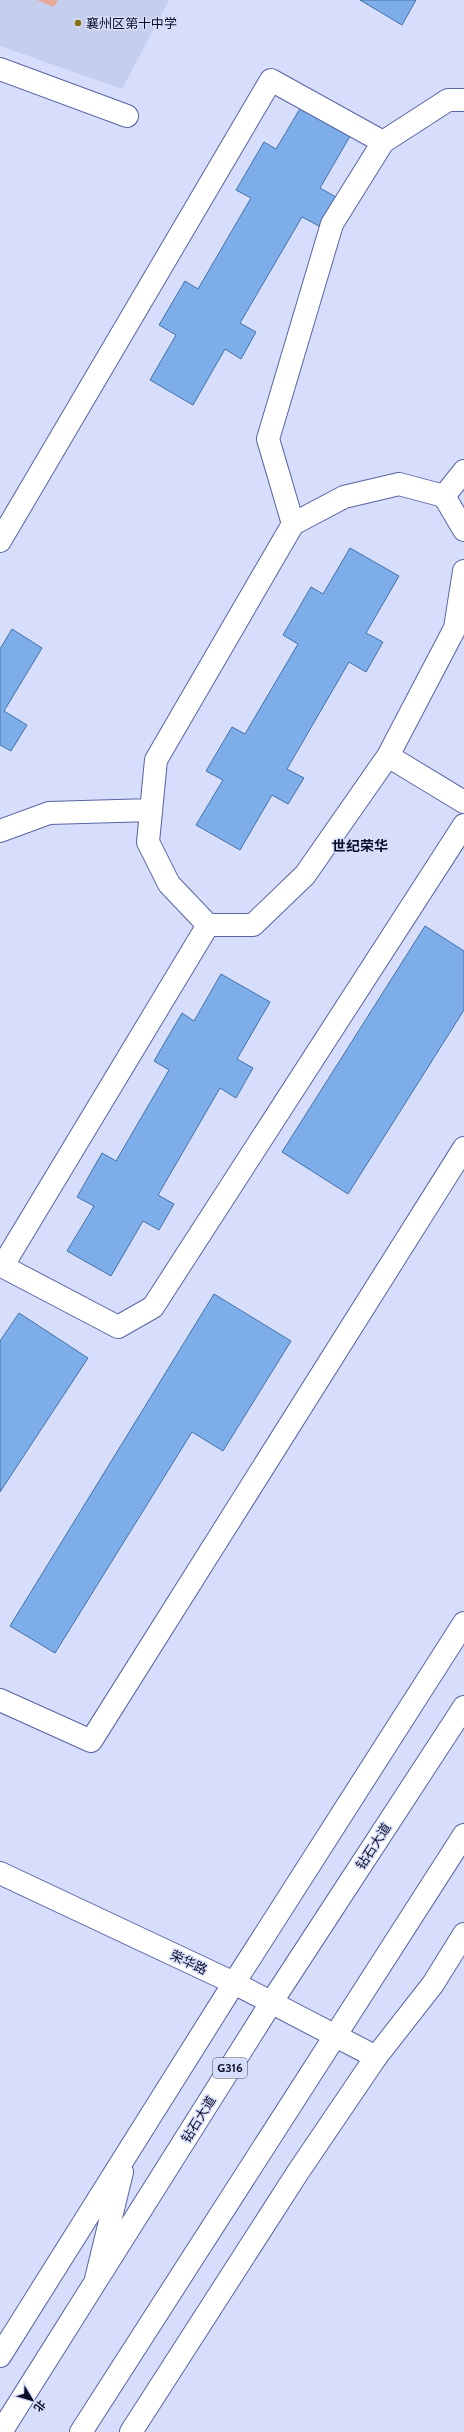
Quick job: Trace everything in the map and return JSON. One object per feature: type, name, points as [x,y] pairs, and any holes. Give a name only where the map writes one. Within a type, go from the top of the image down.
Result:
[{"type":"main road","points":[[0,69],[127,116]]},
{"type":"main road","points":[[0,541],[271,80],[383,142]]},
{"type":"main road","points":[[293,524],[268,439],[332,224],[383,142],[448,100],[464,100]]},
{"type":"main road","points":[[444,496],[464,471]]},
{"type":"main road","points":[[464,530],[444,496],[399,484],[344,497],[293,524],[156,760],[148,842],[169,884],[208,925],[253,925],[305,875],[388,756],[455,628],[464,571]]},
{"type":"main road","points":[[388,756],[464,802]]},
{"type":"main road","points":[[0,831],[49,813],[151,810]]},
{"type":"main road","points":[[208,925],[1,1266],[118,1327],[153,1307],[464,825]]},
{"type":"main road","points":[[0,1700],[91,1741],[464,1148]]},
{"type":"main road","points":[[0,2356],[234,1983],[464,1623]]},
{"type":"main road","name":"钻石大道","points":[[1,2432],[271,2003],[464,1707]]},
{"type":"main road","points":[[81,2432],[334,2035],[464,1835]]},
{"type":"main road","name":"荣华路","points":[[0,1873],[234,1983],[376,2057]]},
{"type":"main road","points":[[131,2432],[298,2172],[376,2057],[432,1984],[464,1934]]},
{"type":"main road","points":[[94,2283],[127,2154]]},
{"type":"shaded area","name":"襄州区第十中学","points":[[0,0],[169,0],[122,89],[0,46]]},
{"type":"shaded area","points":[[37,0],[58,0],[54,7]]},
{"type":"building","points":[[360,0],[416,0],[402,25]]},
{"type":"building","points":[[304,102],[353,131],[320,188],[336,197],[319,226],[302,217],[240,323],[256,332],[241,359],[225,349],[193,405],[150,380],[176,335],[159,325],[185,281],[198,289],[251,198],[236,190],[264,142],[276,149]]},
{"type":"building","points":[[350,548],[399,576],[366,633],[383,642],[366,672],[349,662],[287,769],[304,778],[288,804],[272,795],[240,850],[196,825],[223,780],[206,771],[232,727],[245,734],[298,644],[283,635],[311,587],[323,594]]},
{"type":"building","points":[[12,629],[42,648],[4,711],[27,725],[11,751],[0,745],[0,649]]},
{"type":"building","points":[[425,926],[464,951],[464,1010],[348,1194],[282,1152]]},
{"type":"building","points":[[221,974],[270,1002],[237,1059],[253,1068],[236,1098],[220,1088],[158,1195],[174,1204],[159,1230],[143,1221],[111,1276],[67,1251],[94,1206],[77,1197],[102,1153],[116,1161],[169,1070],[154,1061],[182,1013],[194,1021]]},
{"type":"building","points":[[214,1294],[291,1341],[223,1451],[192,1432],[55,1653],[10,1626]]},
{"type":"building","points":[[19,1313],[88,1358],[0,1492],[0,1341]]},
{"type":"place","name":"襄州区第十中学","points":[[78,23]]},
{"type":"district","name":"世纪荣华","points":[[360,846]]}]
